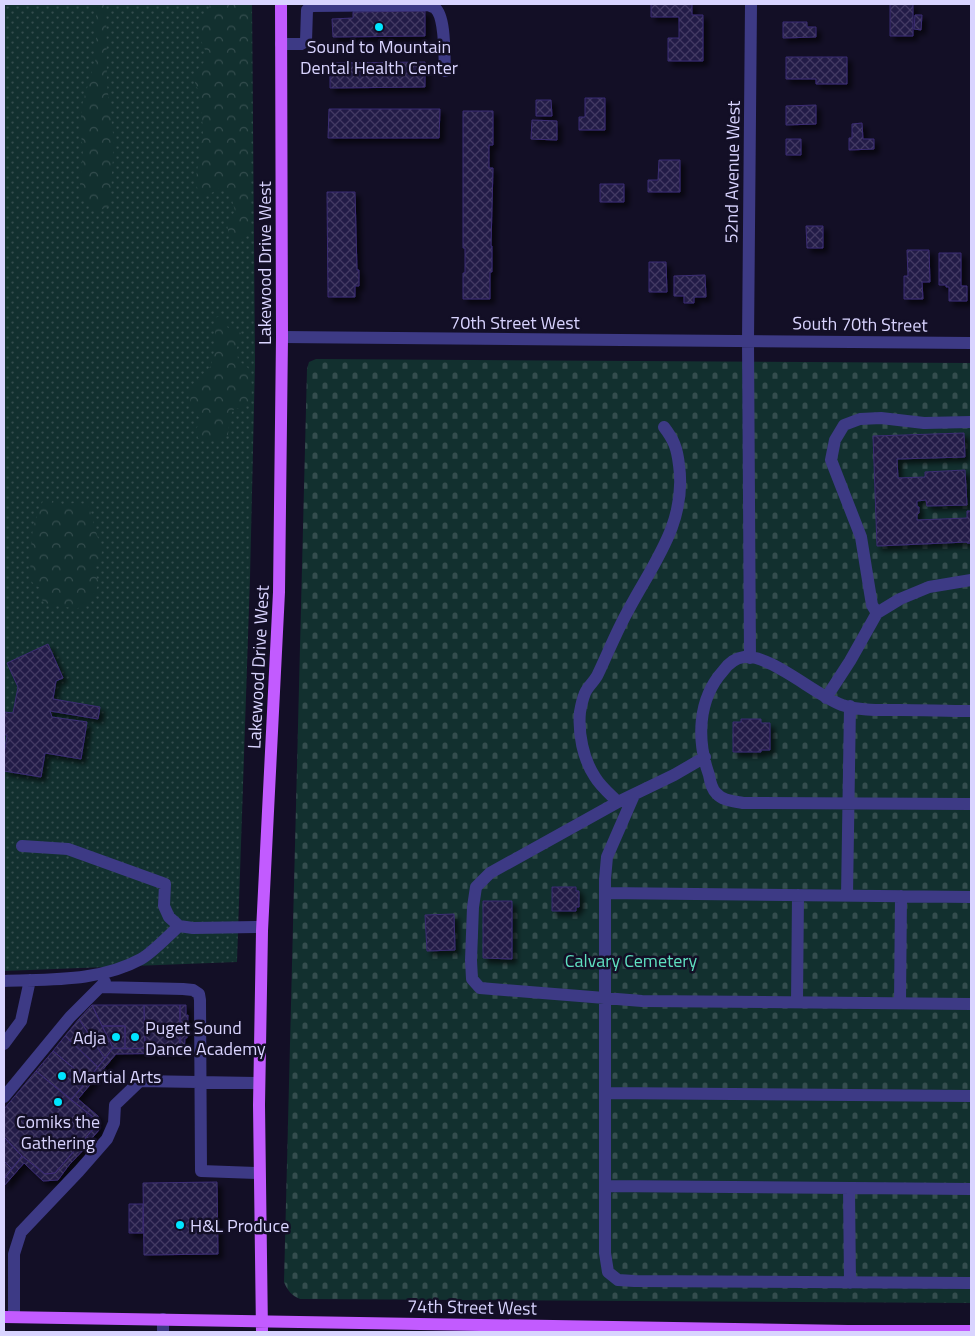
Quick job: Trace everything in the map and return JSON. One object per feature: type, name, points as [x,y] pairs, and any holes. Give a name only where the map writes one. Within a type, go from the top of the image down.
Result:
[{"type":"main road","name":"Lakewood Drive West","points":[[262,1327],[259,1083],[262,927],[280,592],[282,338],[281,4]]},
{"type":"main road","name":"74th Street West","points":[[9,1317],[163,1326],[971,1331]]},
{"type":"street","name":"52nd Avenue West","points":[[750,658],[748,341],[751,4]]},
{"type":"street","points":[[281,44],[302,44],[306,41],[308,10],[311,6],[428,5],[434,7],[442,21],[444,71]]},
{"type":"street","name":"70th Street West","points":[[282,338],[748,341]]},
{"type":"street","name":"South 70th Street","points":[[748,341],[971,343]]},
{"type":"street","points":[[877,613],[872,605],[861,537],[831,460],[835,440],[844,425],[860,419],[881,418],[924,423],[971,422]]},
{"type":"street","points":[[618,802],[595,779],[586,759],[580,734],[580,711],[585,692],[596,679],[628,610],[660,555],[676,515],[681,475],[673,438],[664,426]]},
{"type":"street","points":[[826,698],[850,661],[877,613],[900,599],[929,587],[971,580]]},
{"type":"street","points":[[971,711],[870,710],[850,706],[826,698],[777,666],[762,659],[747,657],[736,659],[726,666],[709,694],[701,717],[706,768],[714,791],[724,799],[743,803],[971,804]]},
{"type":"street","points":[[847,896],[850,706]]},
{"type":"street","points":[[704,758],[674,776],[618,802],[490,873],[476,887],[473,907],[471,960],[472,979],[480,988],[642,1001],[971,1004]]},
{"type":"street","points":[[634,795],[607,857],[605,893],[605,1261],[608,1272],[618,1280],[644,1282],[971,1284]]},
{"type":"street","points":[[22,846],[68,849],[165,884],[164,906],[168,917],[179,926],[193,928],[262,927]]},
{"type":"street","points":[[605,893],[971,897]]},
{"type":"street","points":[[797,1002],[798,895]]},
{"type":"street","points":[[900,1003],[901,896]]},
{"type":"street","points":[[4,981],[69,979],[115,971],[143,958],[179,926]]},
{"type":"street","points":[[4,1097],[70,1017],[115,971]]},
{"type":"street","points":[[4,1044],[21,1021],[30,980]]},
{"type":"street","points":[[100,987],[183,989],[193,990],[198,994],[200,1000],[201,1171],[259,1173]]},
{"type":"street","points":[[9,1317],[9,1268],[21,1232],[107,1139],[114,1123],[115,1105],[140,1081],[259,1083]]},
{"type":"street","points":[[605,1093],[971,1096]]},
{"type":"street","points":[[605,1186],[971,1189]]},
{"type":"street","points":[[849,1188],[850,1283]]},
{"type":"green space","points":[[4,4],[252,4],[255,363],[237,962],[4,971]]},
{"type":"green space","points":[[91,4],[106,4],[107,85],[114,141],[110,206],[98,211],[79,196],[83,150],[80,127],[82,105],[96,58],[96,13]]},
{"type":"green space","points":[[210,4],[250,4],[250,233],[238,241],[229,237],[227,223],[235,211],[231,196],[220,188],[208,195],[198,195],[196,178],[203,132],[199,92],[195,83],[197,70],[204,62],[207,53],[201,41],[200,33],[201,19],[208,14]]},
{"type":"green space","points":[[221,316],[228,328],[241,333],[237,348],[238,360],[248,368],[252,386],[251,399],[242,408],[234,409],[230,416],[228,435],[216,440],[198,438],[196,429],[201,420],[190,406],[191,386],[211,366],[216,342],[214,318]]},
{"type":"green space","name":"Calvary Cemetery","points":[[316,359],[971,363],[971,1303],[300,1299],[288,1290],[284,1282],[307,369],[309,362]]},
{"type":"green space","points":[[44,498],[65,505],[74,503],[88,504],[102,552],[94,566],[99,582],[91,598],[77,609],[44,603],[41,598],[41,588],[34,585],[31,580],[30,559],[33,527]]},
{"type":"building","points":[[651,4],[692,4],[692,15],[703,15],[703,61],[668,61],[668,38],[679,38],[679,17],[651,17]]},
{"type":"building","points":[[890,4],[913,4],[913,36],[890,36]]},
{"type":"building","name":"Sound to Mountain Dental Health Center","points":[[425,11],[425,36],[333,37],[332,19],[353,18],[353,12]]},
{"type":"building","points":[[915,15],[922,15],[921,30],[914,29]]},
{"type":"building","points":[[783,22],[807,22],[807,27],[816,27],[816,37],[783,38]]},
{"type":"building","points":[[786,57],[847,57],[847,84],[816,84],[816,79],[786,79]]},
{"type":"building","points":[[425,62],[425,87],[330,88],[330,73],[334,73],[334,63]]},
{"type":"building","points":[[585,98],[605,98],[605,130],[579,130],[579,117],[585,117]]},
{"type":"building","points":[[536,100],[551,100],[552,116],[536,116]]},
{"type":"building","points":[[816,105],[816,124],[786,125],[786,106]]},
{"type":"building","points":[[329,109],[440,109],[439,138],[328,138]]},
{"type":"building","points":[[463,111],[493,111],[493,145],[489,145],[489,168],[493,168],[490,299],[463,299],[465,248],[463,248]]},
{"type":"building","points":[[532,120],[557,121],[557,140],[531,139]]},
{"type":"building","points":[[862,123],[863,139],[874,139],[874,149],[849,150],[849,138],[852,138],[852,124]]},
{"type":"building","points":[[786,139],[801,139],[801,155],[786,155]]},
{"type":"building","points":[[659,160],[680,160],[680,192],[648,192],[648,180],[658,180]]},
{"type":"building","points":[[600,184],[624,184],[624,202],[600,202]]},
{"type":"building","points":[[327,192],[355,192],[359,286],[355,286],[355,297],[328,297]]},
{"type":"building","points":[[806,226],[823,226],[823,248],[807,248]]},
{"type":"building","points":[[907,250],[929,250],[930,282],[922,282],[923,299],[904,299],[904,276],[908,276]]},
{"type":"building","points":[[939,253],[961,253],[961,286],[967,286],[967,301],[949,301],[949,287],[939,285]]},
{"type":"building","points":[[649,262],[666,262],[667,292],[649,292]]},
{"type":"building","points":[[705,275],[706,297],[694,297],[694,303],[684,303],[684,296],[674,296],[674,276]]},
{"type":"building","points":[[964,433],[965,457],[897,459],[898,478],[925,477],[925,472],[965,470],[967,505],[927,506],[926,500],[917,501],[919,513],[917,514],[917,520],[967,518],[967,511],[971,511],[971,543],[877,546],[873,436]]},
{"type":"building","points":[[48,644],[63,678],[56,681],[53,699],[100,707],[98,719],[50,711],[52,717],[87,722],[81,759],[45,753],[41,777],[4,771],[7,735],[4,735],[4,712],[13,713],[18,687],[7,663]]},
{"type":"building","points":[[741,719],[761,719],[761,723],[770,723],[770,750],[761,750],[761,752],[733,752],[733,722],[741,722]]},
{"type":"building","points":[[552,887],[576,887],[576,891],[579,891],[579,907],[576,907],[576,911],[552,911]]},
{"type":"building","points":[[483,901],[512,901],[512,959],[483,958]]},
{"type":"building","points":[[454,914],[455,950],[427,951],[425,915]]},
{"type":"building","points":[[92,1005],[113,1048],[105,1059],[79,1019]]},
{"type":"building","name":"Puget Sound Dance Academy","points":[[92,1005],[144,1005],[145,1048],[125,1049],[125,1026],[102,1026]]},
{"type":"building","points":[[144,1005],[180,1005],[180,1049],[145,1048]]},
{"type":"building","points":[[180,1005],[186,1005],[186,1016],[188,1015],[184,1053],[116,1054],[78,1099],[98,1116],[99,1130],[89,1144],[58,1180],[43,1181],[24,1163],[4,1186],[4,1179],[22,1156],[45,1174],[55,1173],[94,1128],[93,1117],[71,1100],[113,1048],[180,1049]]},
{"type":"building","points":[[79,1019],[105,1059],[98,1067],[65,1036]]},
{"type":"building","name":"Adja","points":[[102,1026],[125,1026],[125,1049],[113,1048]]},
{"type":"building","points":[[65,1036],[98,1067],[88,1080],[53,1051]]},
{"type":"building","name":"Martial Arts","points":[[53,1051],[88,1080],[71,1100],[36,1071]]},
{"type":"building","points":[[36,1071],[93,1117],[94,1128],[55,1173],[45,1174],[22,1156],[4,1137],[4,1109]]},
{"type":"building","points":[[4,1137],[22,1156],[12,1169],[4,1161]]},
{"type":"building","points":[[4,1161],[12,1169],[4,1179]]},
{"type":"building","name":"H&L Produce","points":[[217,1182],[218,1254],[144,1255],[143,1183]]},
{"type":"building","points":[[129,1204],[143,1204],[143,1233],[129,1233]]},
{"type":"place","name":"Sound to Mountain Dental Health Center","points":[[379,27]]},
{"type":"place","name":"Adja","points":[[116,1037]]},
{"type":"place","name":"Puget Sound Dance Academy","points":[[135,1037]]},
{"type":"place","name":"Martial Arts","points":[[62,1076]]},
{"type":"place","name":"Comiks the Gathering","points":[[58,1102]]},
{"type":"place","name":"H&L Produce","points":[[180,1225]]}]
